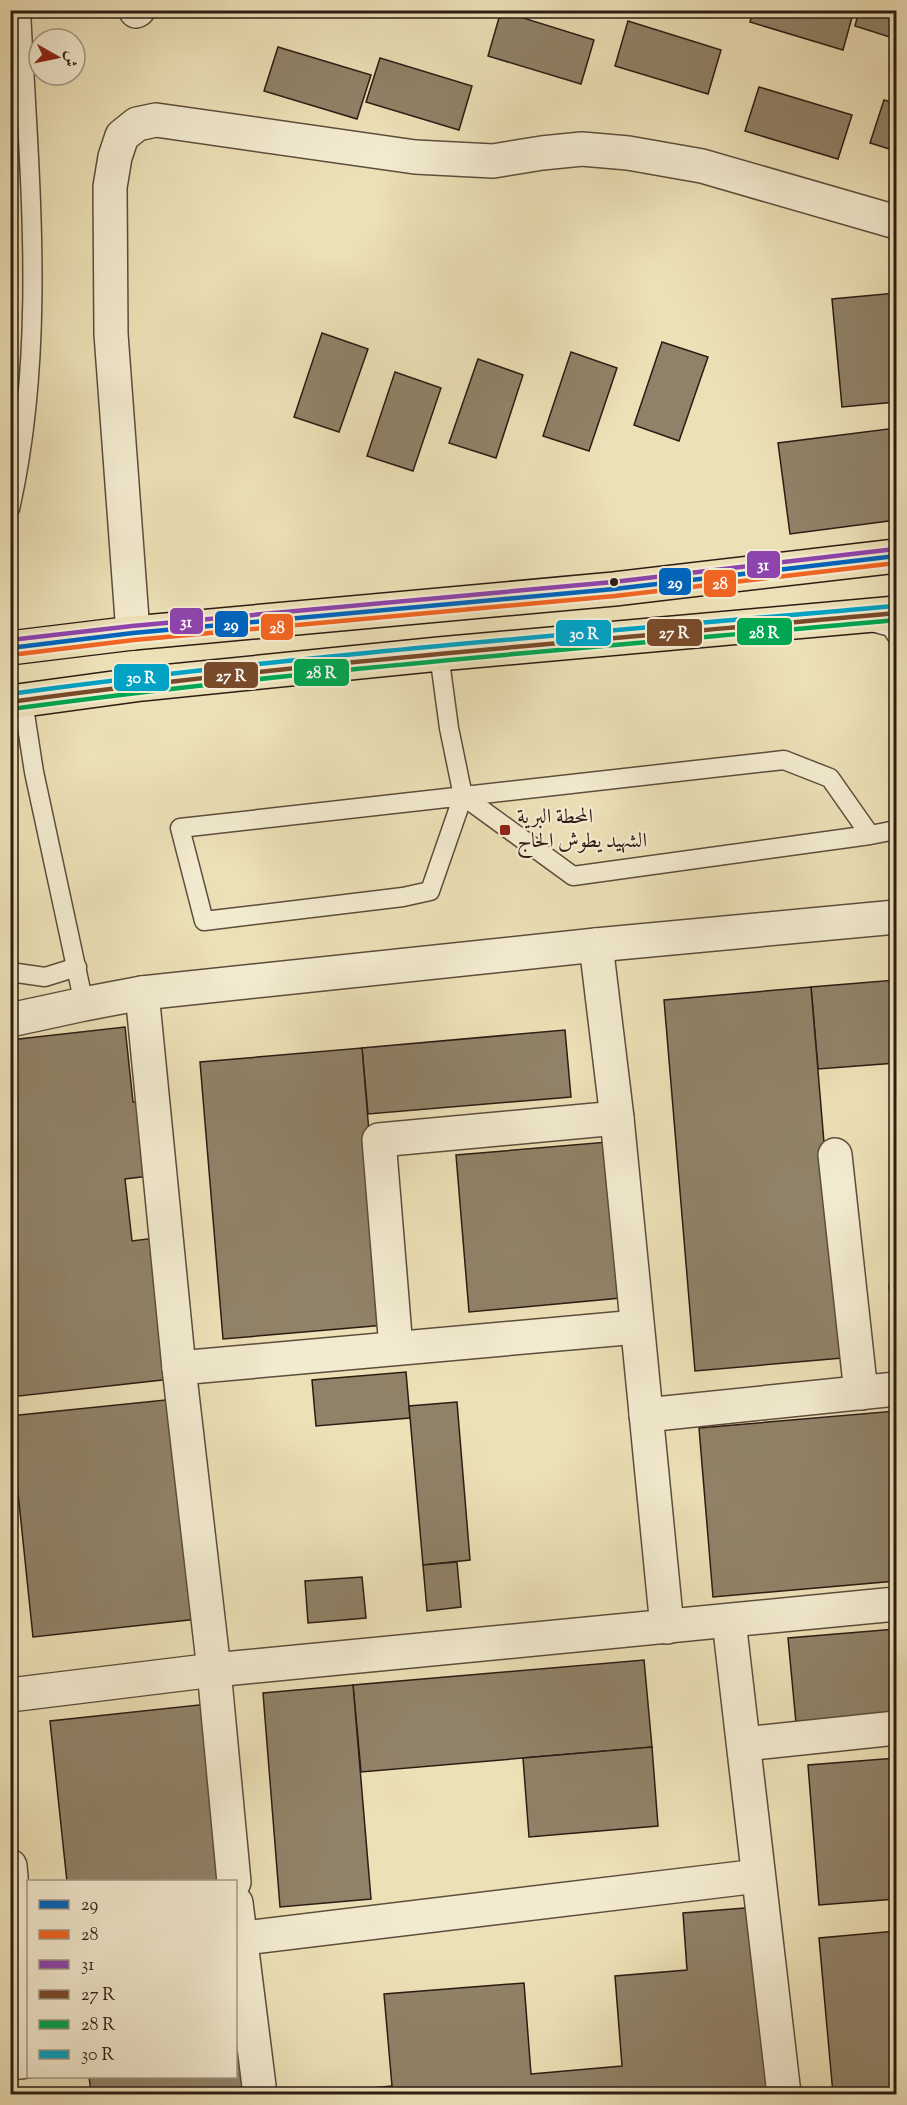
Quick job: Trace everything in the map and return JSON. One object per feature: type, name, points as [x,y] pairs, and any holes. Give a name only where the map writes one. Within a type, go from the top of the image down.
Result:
[{"type":"main road","points":[[12,642],[614,589],[897,556]]},
{"type":"main road","points":[[17,702],[142,684],[439,654],[897,613]]},
{"type":"street","points":[[133,633],[111,334],[110,187],[115,157],[122,136],[137,124],[156,120],[415,157],[494,161],[582,149],[628,153],[702,166],[897,222]]},
{"type":"street","points":[[10,1020],[142,993],[596,945],[897,917]]},
{"type":"street","points":[[596,945],[618,1118],[667,1627]]},
{"type":"street","points":[[142,993],[179,1368],[214,1670],[234,1880]]},
{"type":"street","points":[[396,1348],[379,1140],[618,1118]]},
{"type":"street","points":[[835,1155],[861,1393]]},
{"type":"street","points":[[179,1368],[637,1327]]},
{"type":"street","points":[[646,1415],[897,1389]]},
{"type":"street","points":[[10,1695],[214,1670],[897,1604]]},
{"type":"street","points":[[729,1621],[784,2094]]},
{"type":"street","points":[[744,1744],[897,1728]]},
{"type":"street","points":[[10,1866],[24,1960],[27,2061],[10,2063]]},
{"type":"street","points":[[260,2094],[237,1939],[758,1876]]},
{"type":"lane","points":[[10,509],[26,412],[32,354],[34,286],[21,10]]},
{"type":"lane","points":[[856,618],[891,627],[897,635]]},
{"type":"lane","points":[[439,654],[449,728],[463,796],[430,891],[403,897],[204,921],[180,828],[463,796],[784,760],[830,778],[870,835]]},
{"type":"lane","points":[[17,702],[84,1004]]},
{"type":"lane","points":[[463,796],[573,876],[897,830]]},
{"type":"lane","points":[[10,972],[45,977],[77,967]]},
{"type":"building","points":[[753,10],[854,10],[843,50],[750,22]]},
{"type":"building","points":[[859,10],[896,10],[896,39],[855,26]]},
{"type":"building","points":[[501,11],[594,40],[581,84],[488,56]]},
{"type":"building","points":[[628,21],[721,50],[708,94],[615,66]]},
{"type":"building","points":[[278,47],[371,75],[357,119],[264,91]]},
{"type":"building","points":[[380,58],[472,86],[459,130],[366,102]]},
{"type":"building","points":[[759,87],[852,115],[838,159],[745,131]]},
{"type":"building","points":[[884,100],[896,103],[896,151],[870,143]]},
{"type":"building","points":[[896,293],[896,402],[842,407],[832,299]]},
{"type":"building","points":[[322,333],[368,349],[339,432],[294,417]]},
{"type":"building","points":[[662,342],[708,357],[679,441],[634,425]]},
{"type":"building","points":[[571,352],[617,368],[589,451],[543,436]]},
{"type":"building","points":[[478,359],[523,375],[496,458],[449,443]]},
{"type":"building","points":[[395,372],[441,388],[413,471],[367,456]]},
{"type":"building","points":[[896,428],[896,520],[790,534],[778,443]]},
{"type":"building","points":[[896,980],[896,1063],[818,1069],[811,987]]},
{"type":"building","points":[[811,987],[842,1358],[695,1371],[664,1000]]},
{"type":"building","points":[[125,1027],[133,1102],[150,1101],[158,1175],[125,1179],[132,1241],[155,1238],[171,1379],[10,1397],[10,1040]]},
{"type":"building","points":[[565,1030],[571,1097],[368,1114],[362,1048]]},
{"type":"building","points":[[362,1048],[385,1325],[223,1339],[200,1062]]},
{"type":"building","points":[[608,1142],[621,1298],[469,1312],[456,1155]]},
{"type":"building","points":[[889,1286],[896,1286],[896,1357]]},
{"type":"building","points":[[406,1372],[410,1418],[316,1426],[312,1380]]},
{"type":"building","points":[[175,1399],[198,1619],[33,1637],[10,1416]]},
{"type":"building","points":[[457,1402],[470,1560],[423,1565],[409,1406]]},
{"type":"building","points":[[896,1411],[896,1581],[713,1597],[699,1428]]},
{"type":"building","points":[[457,1562],[461,1607],[427,1611],[423,1565]]},
{"type":"building","points":[[362,1577],[366,1618],[308,1623],[305,1581]]},
{"type":"building","points":[[896,1629],[896,1715],[796,1723],[788,1638]]},
{"type":"building","points":[[644,1660],[652,1747],[361,1772],[353,1685]]},
{"type":"building","points":[[353,1685],[371,1899],[280,1907],[263,1693]]},
{"type":"building","points":[[208,1704],[226,1880],[67,1880],[50,1721]]},
{"type":"building","points":[[652,1747],[658,1826],[529,1837],[523,1758]]},
{"type":"building","points":[[896,1758],[896,1899],[819,1905],[808,1765]]},
{"type":"building","points":[[757,1907],[773,2094],[306,2094],[392,2086],[384,1994],[524,1983],[531,2074],[622,2066],[615,1976],[687,1970],[683,1913]]},
{"type":"building","points":[[896,1931],[896,2094],[833,2094],[819,1938]]},
{"type":"building","points":[[237,1966],[252,2093],[91,2094],[89,2078],[237,2078]]},
{"type":"transit line","name":"31","points":[[10,640],[132,626],[613,582],[895,549]]},
{"type":"transit line","name":"29","points":[[10,648],[133,633],[614,589],[896,556]]},
{"type":"transit line","name":"28","points":[[11,655],[134,640],[615,596],[896,563]]},
{"type":"transit line","points":[[10,694],[341,655],[895,606]]},
{"type":"transit line","points":[[10,702],[342,663],[896,613]]},
{"type":"transit line","points":[[11,709],[342,670],[896,620]]},
{"type":"place","name":"المحطة البرية الشهيد يطوش الحاج","points":[[505,830]]}]
